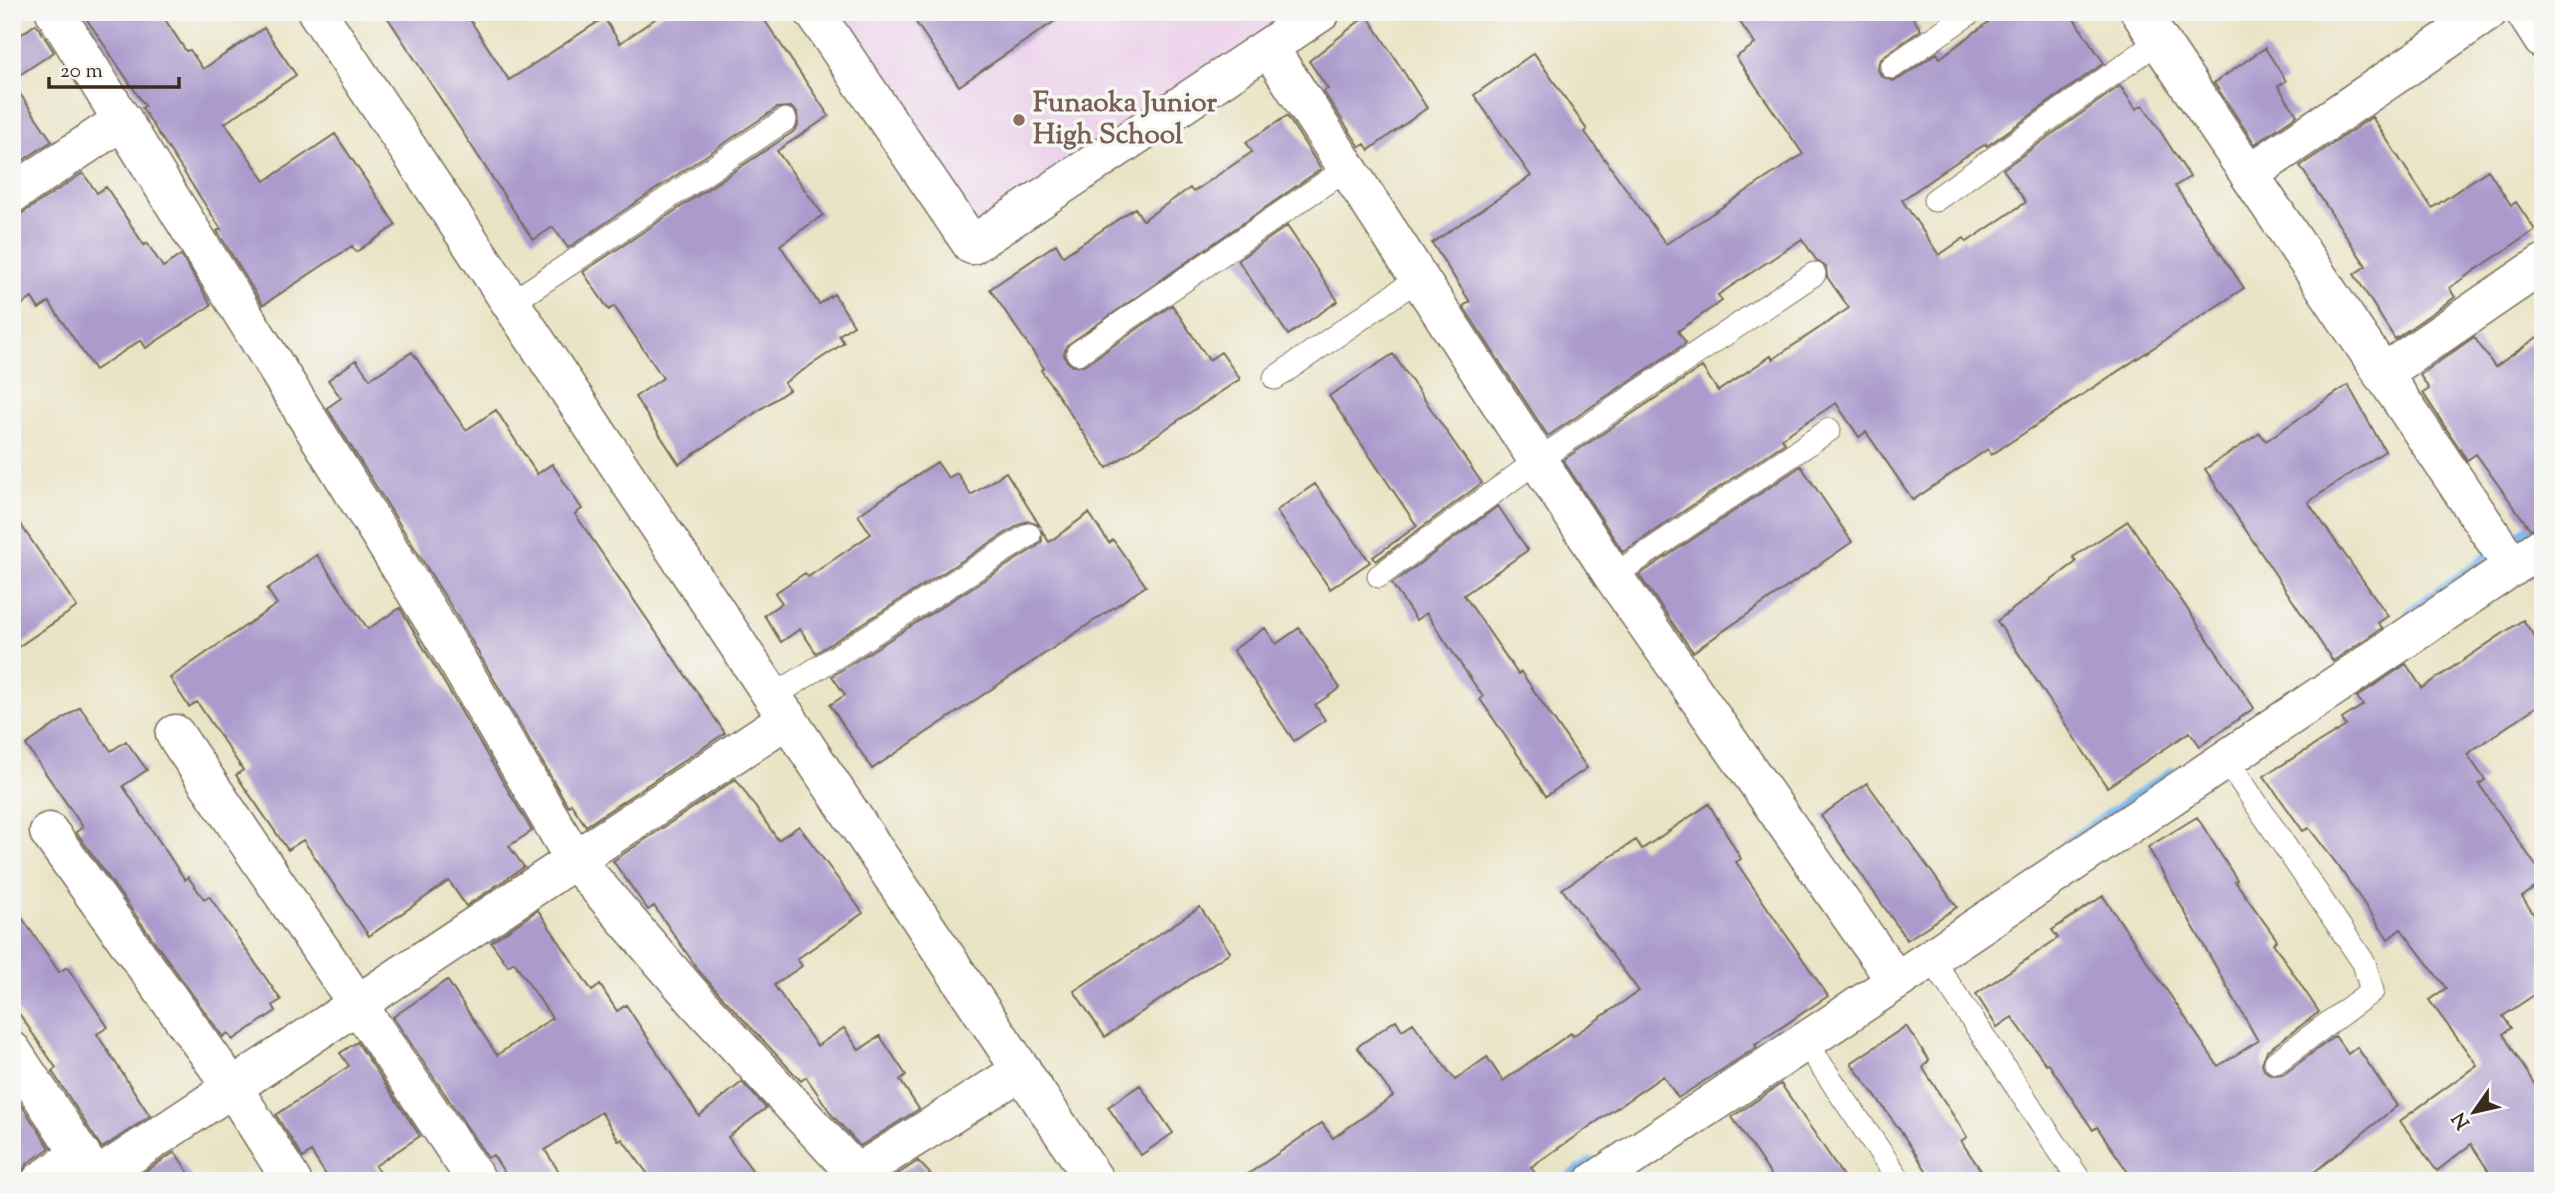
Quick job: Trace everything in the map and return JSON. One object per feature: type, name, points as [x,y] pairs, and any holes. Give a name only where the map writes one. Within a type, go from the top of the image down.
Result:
[{"type":"street","points":[[55,12],[435,623],[574,859],[698,1003],[855,1178],[1022,1070]]},
{"type":"street","points":[[317,12],[1096,1181]]},
{"type":"street","points":[[814,12],[972,245],[1321,12]]},
{"type":"street","points":[[2249,174],[2488,12]]},
{"type":"street","points":[[2525,12],[2543,40]]},
{"type":"street","points":[[1595,1181],[2528,557],[2382,373],[2150,27]]},
{"type":"street","points":[[1269,48],[1613,576],[1896,981]]},
{"type":"street","points":[[12,194],[122,120]]},
{"type":"street","points":[[2382,373],[2543,264]]},
{"type":"street","points":[[41,1181],[91,1171],[233,1088],[574,859],[780,708]]},
{"type":"street","points":[[174,734],[477,1181]]},
{"type":"street","points":[[49,832],[233,1088],[292,1181]]},
{"type":"street","points":[[12,1051],[91,1171]]},
{"type":"lane","points":[[1892,67],[1971,12]]},
{"type":"lane","points":[[1935,200],[2150,27]]},
{"type":"lane","points":[[511,303],[785,120]]},
{"type":"lane","points":[[1078,353],[1347,168]]},
{"type":"lane","points":[[1379,576],[1538,460],[1814,274]]},
{"type":"lane","points":[[1275,378],[1419,278]]},
{"type":"lane","points":[[1613,576],[1829,430]]},
{"type":"lane","points":[[780,708],[1029,535]]},
{"type":"lane","points":[[2226,759],[2364,964],[2372,991],[2276,1062]]},
{"type":"lane","points":[[1931,958],[2080,1181]]},
{"type":"lane","points":[[1804,1040],[1900,1181]]},
{"type":"shaded area","name":"Funaoka Junior High School","points":[[831,12],[1296,12],[975,227]]},
{"type":"building","points":[[82,12],[160,12],[186,51],[190,50],[203,69],[264,28],[296,75],[225,123],[265,181],[335,134],[396,225],[356,252],[352,246],[263,305],[217,231],[221,229],[142,108],[145,106]]},
{"type":"building","points":[[384,12],[465,12],[509,80],[604,18],[620,43],[665,12],[759,12],[829,116],[777,151],[823,215],[780,245],[819,304],[834,294],[854,325],[839,335],[844,343],[784,383],[789,390],[679,464],[635,397],[663,378],[614,306],[609,310],[583,272],[793,132],[798,126],[797,113],[791,107],[777,108],[568,248],[553,227],[533,240]]},
{"type":"building","points":[[909,12],[1068,12],[959,86]]},
{"type":"building","points":[[1733,12],[1909,12],[1921,30],[1879,62],[1881,76],[1893,81],[1937,53],[1940,58],[2002,12],[2069,12],[2104,63],[1987,146],[1986,144],[1955,163],[1902,200],[1939,255],[1964,238],[1967,242],[2026,202],[2003,169],[2120,86],[2136,109],[2143,105],[2190,177],[2175,186],[2244,288],[1991,455],[1988,449],[1913,500],[1866,432],[1859,437],[1836,403],[1782,438],[1785,443],[1623,552],[1563,460],[1702,367],[1718,391],[1771,356],[1773,359],[1849,308],[1827,277],[1826,267],[1817,261],[1802,239],[1718,295],[1722,301],[1678,331],[1686,343],[1548,436],[1463,306],[1470,302],[1432,243],[1531,176],[1474,95],[1534,53],[1587,130],[1585,132],[1666,244],[1803,154],[1736,57],[1755,44]]},
{"type":"building","points":[[1367,15],[1427,108],[1369,150],[1365,144],[1360,147],[1323,91],[1328,89],[1309,61]]},
{"type":"building","points":[[36,24],[54,52],[12,80],[12,41]]},
{"type":"building","points":[[2265,48],[2286,81],[2278,86],[2297,115],[2255,144],[2214,83]]},
{"type":"building","points":[[12,82],[52,141],[22,161],[12,147]]},
{"type":"building","points":[[1287,116],[1321,169],[1066,346],[1064,355],[1067,361],[1073,366],[1085,365],[1172,305],[1209,360],[1221,352],[1240,379],[1107,468],[990,289],[1056,244],[1063,256],[1135,208],[1143,220],[1190,188],[1193,192],[1252,152],[1246,142]]},
{"type":"building","points":[[2372,117],[2432,208],[2488,170],[2511,205],[2516,202],[2535,230],[2449,288],[2455,297],[2395,339],[2354,274],[2366,266],[2300,166]]},
{"type":"building","points":[[83,173],[97,193],[106,187],[144,245],[147,243],[163,267],[181,255],[211,305],[146,348],[141,340],[95,370],[49,302],[39,309],[32,298],[12,311],[12,220]]},
{"type":"building","points":[[1287,226],[1338,301],[1288,335],[1238,260]]},
{"type":"building","points":[[2543,333],[2543,524],[2530,529],[2476,454],[2467,460],[2423,393],[2429,389],[2420,375],[2474,337],[2495,367]]},
{"type":"building","points":[[412,352],[466,430],[496,410],[537,474],[552,464],[582,509],[575,514],[725,733],[586,826],[571,804],[568,806],[454,611],[327,408],[341,398],[328,380],[356,360],[370,379]]},
{"type":"building","points":[[1393,354],[1482,483],[1376,561],[1373,557],[1417,526],[1329,396]]},
{"type":"building","points":[[2348,385],[2385,451],[2308,502],[2388,616],[2378,623],[2382,628],[2333,661],[2205,469],[2260,433],[2266,441]]},
{"type":"building","points":[[937,462],[948,478],[957,473],[971,495],[1006,472],[1040,526],[1029,521],[1022,523],[816,653],[800,629],[781,642],[764,615],[782,603],[775,593],[805,573],[808,577],[871,534],[858,515]]},
{"type":"building","points":[[1801,466],[1852,542],[1693,652],[1639,575]]},
{"type":"building","points":[[1315,484],[1370,562],[1330,589],[1276,511]]},
{"type":"building","points":[[1498,506],[1528,550],[1464,595],[1587,768],[1546,796],[1426,613],[1416,620],[1392,584]]},
{"type":"building","points":[[12,512],[77,607],[12,651]]},
{"type":"building","points":[[1089,513],[1109,543],[1113,540],[1146,586],[872,769],[830,705],[845,695],[832,676],[1036,547],[1042,541],[1041,529],[1049,542]]},
{"type":"building","points":[[2128,521],[2254,708],[2200,746],[2190,732],[2107,787],[1997,621],[2076,562],[2073,557]]},
{"type":"building","points":[[317,555],[368,629],[400,608],[532,831],[509,846],[524,867],[466,906],[449,881],[369,936],[303,840],[288,850],[236,775],[243,770],[197,702],[189,707],[170,678],[277,604],[267,589]]},
{"type":"building","points":[[2523,620],[2543,649],[2543,702],[2467,754],[2485,780],[2479,784],[2543,876],[2543,882],[2522,897],[2543,928],[2543,989],[2503,1016],[2511,1028],[2503,1034],[2543,1098],[2543,1181],[2495,1181],[2471,1144],[2437,1171],[2400,1121],[2477,1065],[2429,1000],[2446,988],[2401,929],[2388,939],[2339,867],[2309,828],[2303,831],[2264,776],[2346,726],[2342,719],[2363,705],[2357,697],[2406,664],[2422,688]]},
{"type":"building","points":[[1265,628],[1276,644],[1299,628],[1340,688],[1315,705],[1325,720],[1294,741],[1233,650]]},
{"type":"building","points":[[80,707],[111,751],[126,741],[147,770],[123,786],[185,880],[188,877],[204,899],[209,896],[281,1000],[273,1005],[276,1011],[233,1040],[228,1033],[223,1037],[76,832],[83,827],[26,745]]},
{"type":"building","points":[[736,779],[778,840],[799,826],[863,913],[797,959],[802,966],[774,985],[817,1046],[844,1028],[859,1050],[880,1036],[906,1075],[900,1080],[919,1109],[860,1146],[832,1115],[806,1077],[801,1081],[699,971],[654,906],[648,910],[613,861]]},
{"type":"building","points":[[1867,783],[1957,907],[1907,940],[1821,816]]},
{"type":"building","points":[[1709,804],[1741,859],[1736,862],[1828,996],[1755,1045],[1757,1047],[1678,1098],[1663,1076],[1531,1167],[1540,1181],[1238,1181],[1322,1123],[1333,1138],[1393,1096],[1357,1047],[1396,1020],[1402,1030],[1413,1023],[1455,1080],[1487,1057],[1503,1081],[1571,1033],[1573,1036],[1639,991],[1562,889],[1636,840],[1642,849]]},
{"type":"building","points":[[2197,817],[2237,880],[2235,881],[2277,940],[2273,943],[2319,1012],[2267,1051],[2262,1063],[2264,1070],[2271,1075],[2284,1074],[2335,1036],[2348,1054],[2357,1047],[2397,1106],[2303,1181],[2134,1181],[2097,1127],[2093,1130],[2048,1063],[2046,1064],[2012,1017],[1997,1027],[1976,994],[2058,938],[2052,930],[2103,896],[2218,1066],[2258,1041],[2148,847]]},
{"type":"building","points":[[12,903],[59,972],[67,967],[108,1027],[97,1034],[150,1116],[102,1148],[52,1071],[56,1068],[12,1003]]},
{"type":"building","points":[[1200,907],[1230,952],[1105,1037],[1074,991]]},
{"type":"building","points":[[538,910],[592,991],[600,985],[617,1011],[626,1005],[699,1116],[742,1082],[766,1108],[728,1137],[760,1181],[653,1181],[622,1139],[619,1141],[601,1112],[545,1150],[565,1181],[510,1181],[493,1155],[488,1158],[393,1017],[447,980],[497,1055],[552,1018],[514,962],[508,966],[491,942]]},
{"type":"building","points":[[1906,1026],[1929,1060],[1923,1068],[1967,1137],[1961,1141],[1988,1181],[1933,1181],[1851,1063]]},
{"type":"building","points":[[357,1042],[420,1136],[375,1166],[385,1181],[330,1181],[311,1152],[303,1158],[276,1115],[349,1066],[340,1053]]},
{"type":"building","points":[[1781,1084],[1846,1181],[1775,1181],[1732,1117]]},
{"type":"building","points":[[1140,1085],[1173,1133],[1141,1155],[1108,1107]]},
{"type":"building","points":[[16,1097],[50,1148],[28,1163],[19,1181],[12,1181],[12,1100]]},
{"type":"building","points":[[175,1152],[194,1181],[131,1181]]},
{"type":"building","points":[[918,1161],[937,1181],[887,1181]]},
{"type":"waterway","points":[[2411,612],[2542,520]]},
{"type":"waterway","points":[[2068,843],[2172,773]]},
{"type":"waterway","points":[[1566,1181],[1592,1163]]},
{"type":"place","name":"Funaoka Junior High School","points":[[1019,120]]}]
